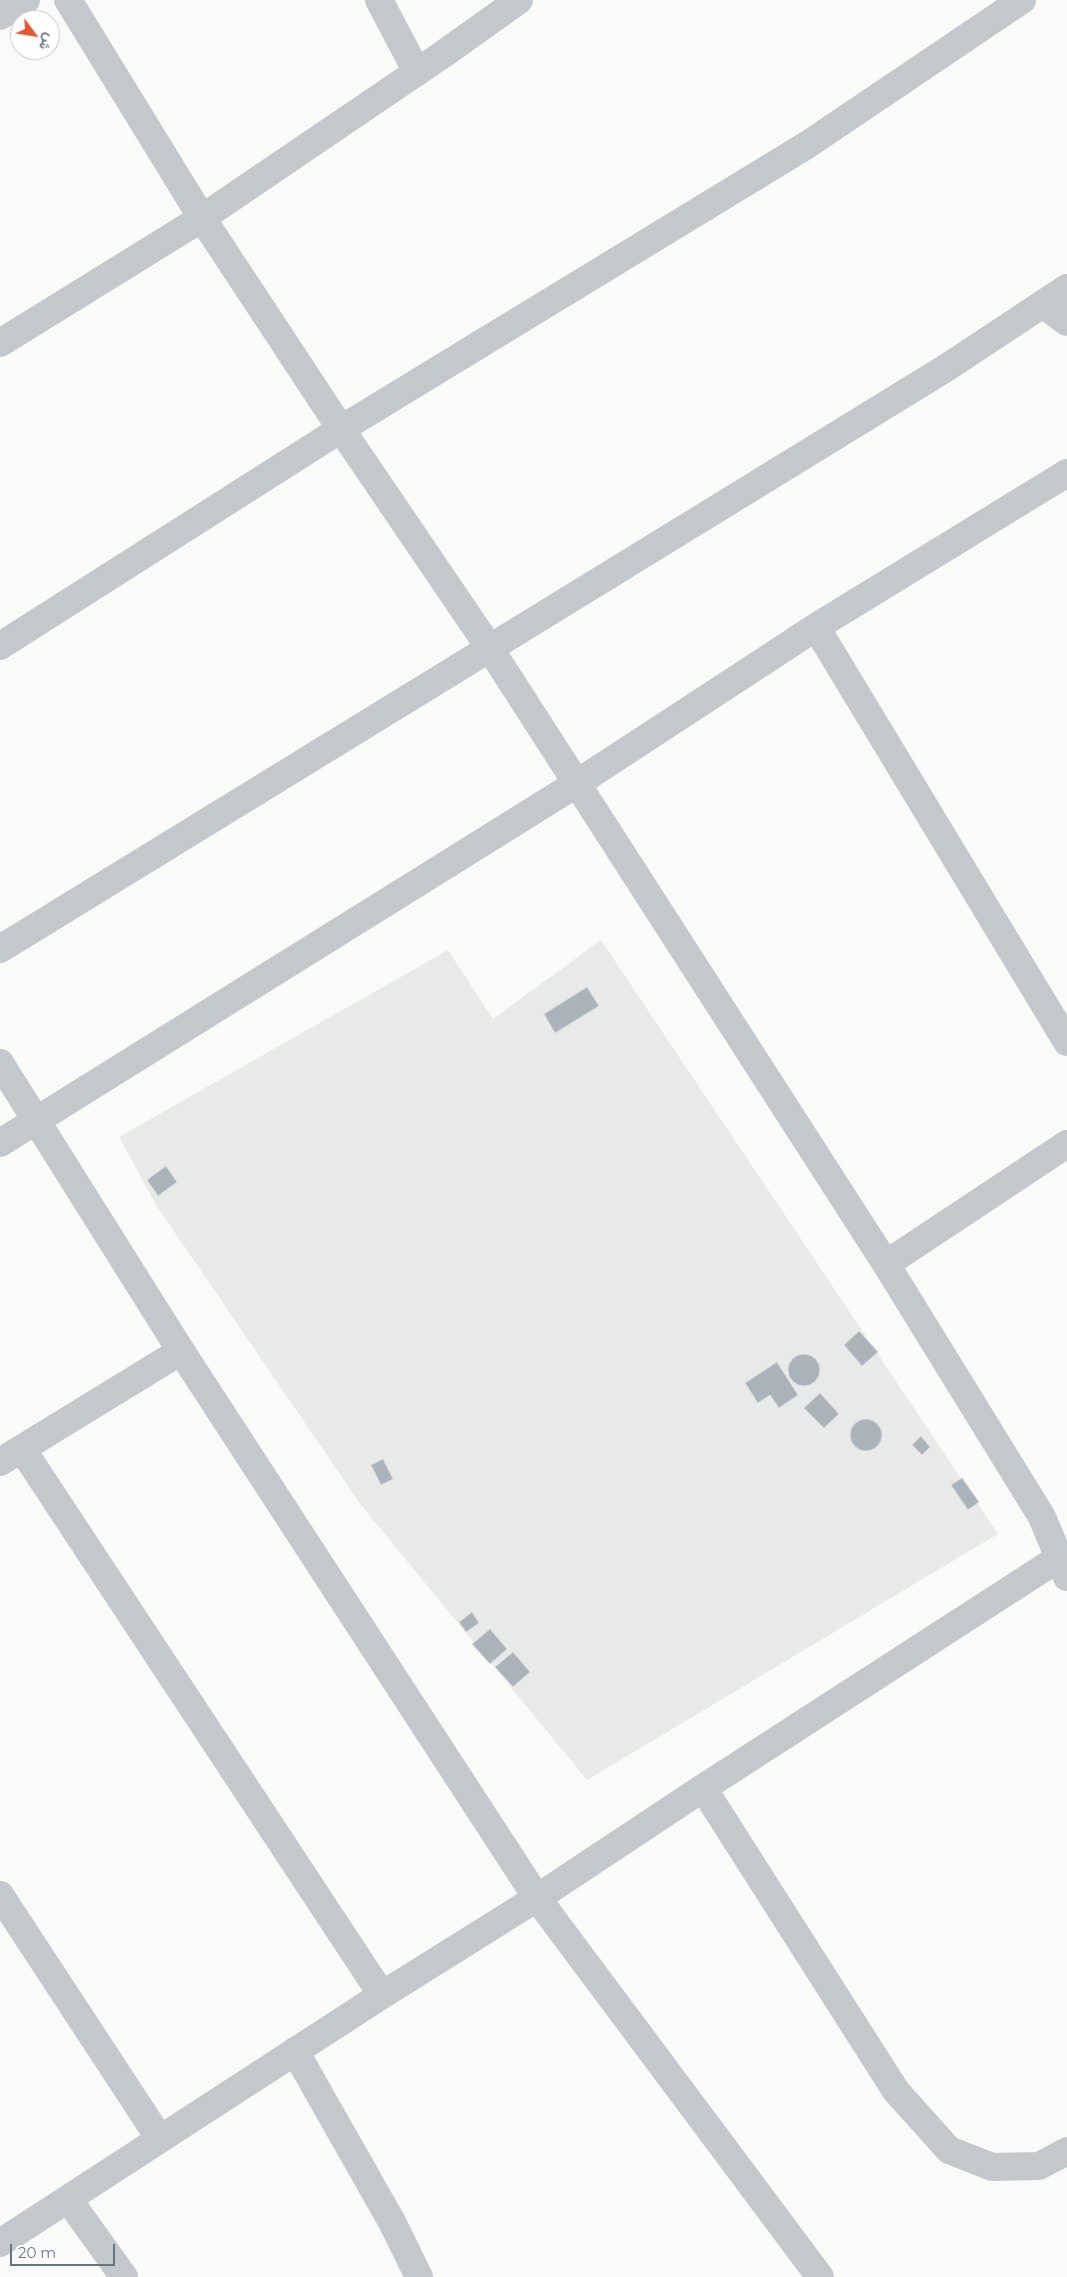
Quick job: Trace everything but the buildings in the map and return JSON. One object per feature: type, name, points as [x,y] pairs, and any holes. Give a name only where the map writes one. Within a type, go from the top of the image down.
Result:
[{"type":"street","points":[[0,16],[26,0]]},
{"type":"street","points":[[0,2243],[382,1995],[537,1898],[703,1788],[1063,1567],[1042,1517],[886,1264],[576,784],[490,647],[341,429],[202,218],[68,0]]},
{"type":"street","points":[[378,0],[417,72]]},
{"type":"street","points":[[0,342],[202,218],[417,72],[518,0]]},
{"type":"street","points":[[0,646],[341,429],[807,145],[1022,0]]},
{"type":"street","points":[[0,949],[946,368],[1067,288]]},
{"type":"street","points":[[1043,304],[1067,322]]},
{"type":"street","points":[[0,1143],[576,784],[816,627],[1067,473]]},
{"type":"street","points":[[816,627],[1067,1042]]},
{"type":"street","points":[[0,1062],[181,1351],[537,1898],[820,2277]]},
{"type":"street","points":[[886,1264],[1067,1144]]},
{"type":"street","points":[[181,1351],[11,1455],[382,1995]]},
{"type":"street","points":[[703,1788],[896,2091],[949,2150],[992,2167],[1039,2166],[1067,2151]]},
{"type":"street","points":[[0,1895],[160,2139]]},
{"type":"street","points":[[295,2051],[392,2222],[419,2277]]},
{"type":"street","points":[[68,2199],[124,2277]]},
{"type":"shaded area","points":[[601,940],[998,1534],[587,1780],[361,1505],[156,1205],[119,1137],[448,950],[493,1019]]}]
